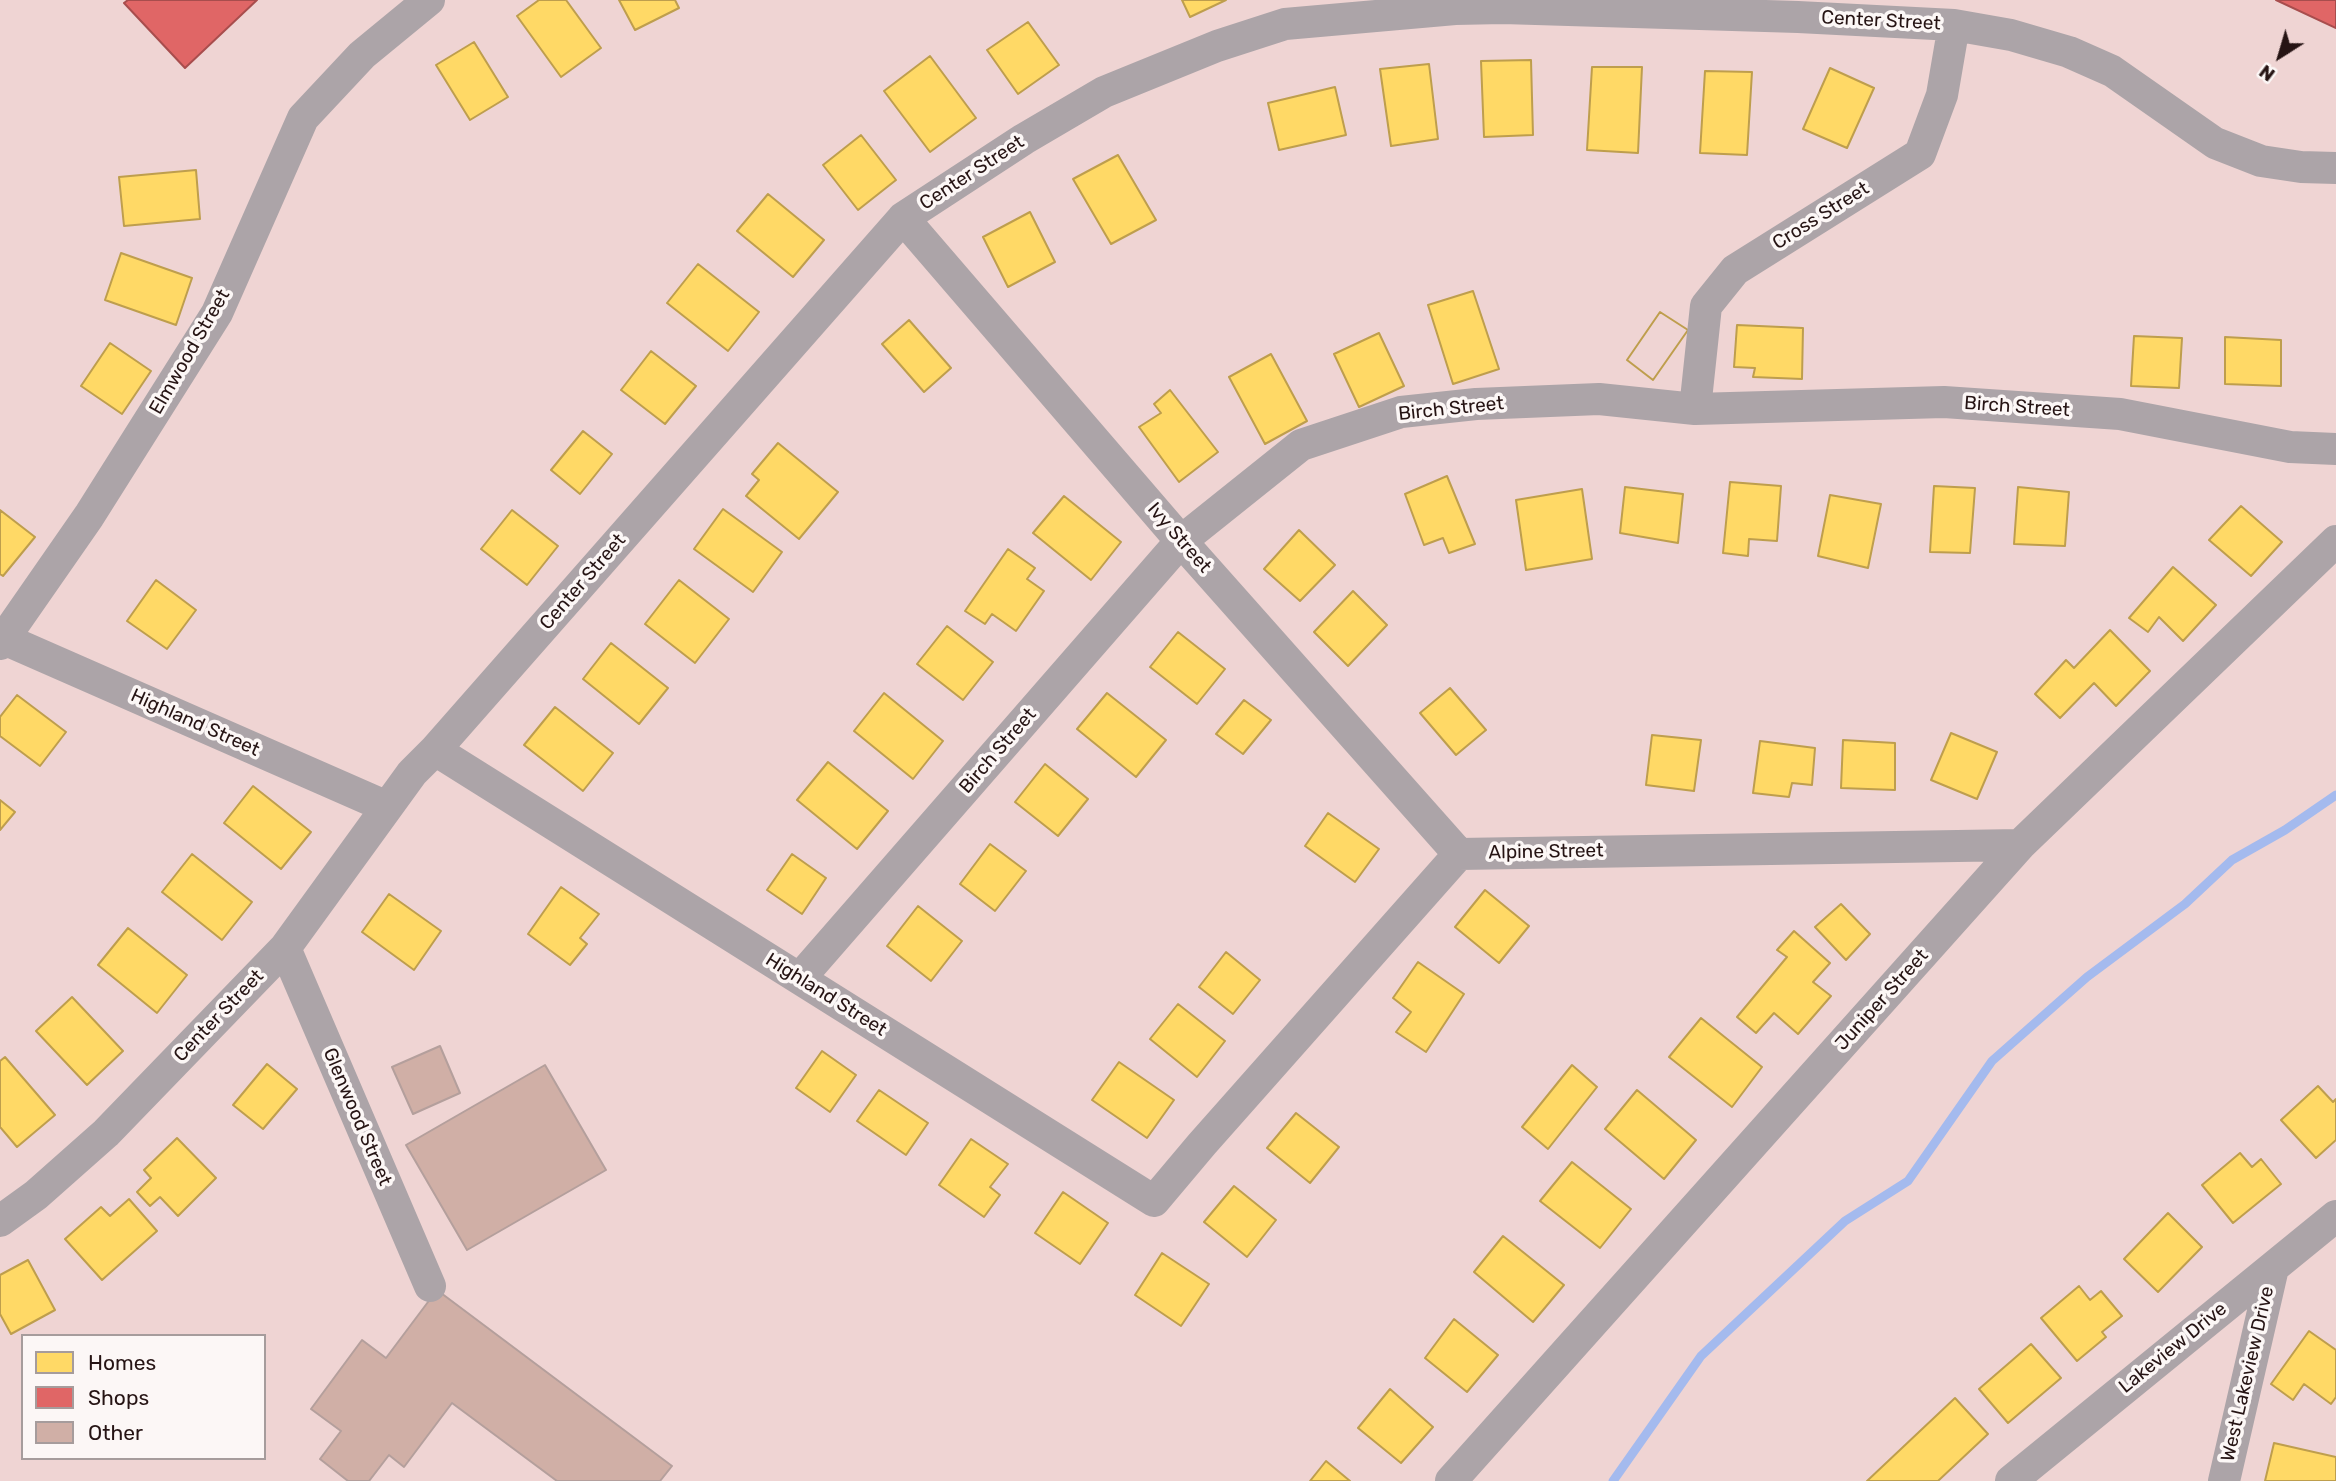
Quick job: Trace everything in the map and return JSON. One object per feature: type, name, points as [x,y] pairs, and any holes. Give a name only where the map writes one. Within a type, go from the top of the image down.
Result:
[{"type":"street","name":"Elmwood Street","points":[[2,642],[89,516],[217,313],[303,118],[362,55],[429,0]]},
{"type":"street","name":"Center Street","points":[[0,1221],[36,1195],[106,1133],[285,948],[412,773],[903,218],[1024,139],[1104,92],[1217,46],[1281,12],[1683,7],[1798,17],[1954,25],[2011,35],[2070,52],[2112,71],[2215,143],[2261,161],[2301,167],[2336,168]]},
{"type":"street","name":"Cross Street","points":[[1695,409],[1706,306],[1735,270],[1920,154],[1942,95],[1954,25]]},
{"type":"street","name":"Ivy Street","points":[[903,218],[1181,541],[1459,854]]},
{"type":"street","name":"Birch Street","points":[[800,978],[1181,541],[1301,445],[1401,412],[1476,404],[1599,399],[1695,409],[1944,402],[2120,414],[2290,447],[2336,449]]},
{"type":"street","name":"Juniper Street","points":[[1451,1481],[2020,845],[2336,541]]},
{"type":"street","name":"Highland Street","points":[[2,642],[387,807]]},
{"type":"street","name":"Highland Street","points":[[435,750],[1154,1201],[1459,854]]},
{"type":"street","name":"Alpine Street","points":[[1459,854],[2020,845]]},
{"type":"street","name":"Glenwood Street","points":[[285,948],[430,1286]]},
{"type":"street","name":"Lakeview Drive","points":[[2011,1481],[2336,1216]]},
{"type":"street","name":"West Lakeview Drive","points":[[2224,1481],[2273,1268]]},
{"type":"building: Homes","points":[[539,0],[566,0],[601,48],[561,77],[517,16]]},
{"type":"building: Homes","points":[[619,0],[675,0],[679,8],[635,30]]},
{"type":"building: Homes","points":[[1182,0],[1226,0],[1190,17]]},
{"type":"building: Homes","points":[[1028,22],[1059,65],[1018,94],[987,50]]},
{"type":"building: Homes","points":[[474,42],[508,97],[470,120],[436,65]]},
{"type":"building: Homes","points":[[930,56],[976,118],[930,152],[884,91]]},
{"type":"building: Homes","points":[[1531,60],[1533,135],[1484,137],[1481,61]]},
{"type":"building: Homes","points":[[1429,64],[1438,139],[1391,146],[1380,69]]},
{"type":"building: Homes","points":[[1592,67],[1642,67],[1638,153],[1587,150]]},
{"type":"building: Homes","points":[[1830,68],[1874,88],[1847,148],[1803,129]]},
{"type":"building: Homes","points":[[1705,71],[1752,72],[1747,155],[1700,153]]},
{"type":"building: Homes","points":[[1335,87],[1346,135],[1279,150],[1268,103]]},
{"type":"building: Homes","points":[[861,135],[896,180],[858,210],[823,165]]},
{"type":"building: Homes","points":[[1118,155],[1156,220],[1111,244],[1073,179]]},
{"type":"building: Homes","points":[[196,170],[200,219],[124,226],[119,177]]},
{"type":"building: Homes","points":[[768,194],[824,240],[793,277],[737,231]]},
{"type":"building: Homes","points":[[1030,212],[1055,262],[1008,287],[983,237]]},
{"type":"building: Homes","points":[[121,253],[192,278],[176,325],[105,300]]},
{"type":"building: Homes","points":[[698,264],[759,312],[728,351],[667,303]]},
{"type":"building: Homes","points":[[1473,291],[1499,369],[1453,384],[1428,305]]},
{"type":"building: Homes","points":[[1660,312],[1688,330],[1653,380],[1627,360]]},
{"type":"building: Homes","points":[[1660,312],[1688,330],[1653,380],[1627,360]]},
{"type":"building: Homes","points":[[909,320],[951,368],[924,392],[882,344]]},
{"type":"building: Homes","points":[[1737,325],[1803,328],[1802,379],[1753,377],[1755,368],[1734,367]]},
{"type":"building: Homes","points":[[1379,333],[1404,386],[1359,407],[1334,354]]},
{"type":"building: Homes","points":[[2134,336],[2182,338],[2179,388],[2131,386]]},
{"type":"building: Homes","points":[[2225,337],[2281,340],[2281,386],[2225,384]]},
{"type":"building: Homes","points":[[110,343],[151,371],[122,414],[81,386]]},
{"type":"building: Homes","points":[[651,351],[696,386],[665,424],[621,390]]},
{"type":"building: Homes","points":[[1271,354],[1307,421],[1265,444],[1229,377]]},
{"type":"building: Homes","points":[[1170,390],[1218,452],[1179,482],[1139,427],[1161,413],[1154,404]]},
{"type":"building: Homes","points":[[583,431],[612,454],[580,494],[551,470]]},
{"type":"building: Homes","points":[[778,443],[838,492],[799,539],[746,496],[759,480],[752,474]]},
{"type":"building: Homes","points":[[1447,476],[1475,544],[1449,553],[1443,538],[1424,545],[1405,494]]},
{"type":"building: Homes","points":[[1730,482],[1781,486],[1777,541],[1749,539],[1748,556],[1723,553]]},
{"type":"building: Homes","points":[[1934,486],[1975,488],[1970,553],[1930,552]]},
{"type":"building: Homes","points":[[1625,487],[1683,494],[1678,543],[1620,533]]},
{"type":"building: Homes","points":[[2018,487],[2069,492],[2065,546],[2014,544]]},
{"type":"building: Homes","points":[[1582,489],[1592,559],[1526,570],[1516,500]]},
{"type":"building: Homes","points":[[1830,495],[1881,504],[1868,568],[1818,556]]},
{"type":"building: Homes","points":[[1064,496],[1121,542],[1091,580],[1033,533]]},
{"type":"building: Homes","points":[[2241,506],[2282,542],[2251,576],[2209,540]]},
{"type":"building: Homes","points":[[723,509],[782,552],[753,592],[694,549]]},
{"type":"building: Homes","points":[[0,510],[35,537],[3,576],[0,574]]},
{"type":"building: Homes","points":[[512,510],[558,546],[527,585],[481,549]]},
{"type":"building: Homes","points":[[1299,530],[1335,565],[1300,601],[1264,569]]},
{"type":"building: Homes","points":[[1008,549],[1035,568],[1027,579],[1044,591],[1016,631],[992,614],[985,624],[965,611]]},
{"type":"building: Homes","points":[[2173,567],[2216,605],[2183,641],[2159,617],[2148,632],[2129,618]]},
{"type":"building: Homes","points":[[156,580],[196,610],[167,649],[127,621]]},
{"type":"building: Homes","points":[[679,580],[729,619],[695,663],[645,624]]},
{"type":"building: Homes","points":[[1353,591],[1387,625],[1348,666],[1314,632]]},
{"type":"building: Homes","points":[[947,626],[993,662],[963,700],[917,664]]},
{"type":"building: Homes","points":[[2110,630],[2150,671],[2116,706],[2094,683],[2060,718],[2035,694],[2066,660],[2074,668]]},
{"type":"building: Homes","points":[[1178,632],[1225,669],[1197,704],[1150,667]]},
{"type":"building: Homes","points":[[611,643],[668,688],[639,724],[583,679]]},
{"type":"building: Homes","points":[[1450,688],[1486,730],[1456,755],[1420,713]]},
{"type":"building: Homes","points":[[884,693],[943,741],[913,779],[854,731]]},
{"type":"building: Homes","points":[[1107,693],[1166,740],[1136,777],[1077,729]]},
{"type":"building: Homes","points":[[17,695],[66,732],[40,766],[0,736],[0,717]]},
{"type":"building: Homes","points":[[1244,700],[1271,720],[1243,754],[1216,734]]},
{"type":"building: Homes","points":[[555,707],[613,753],[583,791],[524,745]]},
{"type":"building: Homes","points":[[1951,733],[1997,752],[1977,799],[1931,780]]},
{"type":"building: Homes","points":[[1652,735],[1701,740],[1694,791],[1646,785]]},
{"type":"building: Homes","points":[[1843,740],[1895,743],[1895,790],[1841,788]]},
{"type":"building: Homes","points":[[1760,741],[1815,748],[1812,785],[1792,783],[1789,797],[1753,793]]},
{"type":"building: Homes","points":[[828,762],[888,811],[857,849],[797,800]]},
{"type":"building: Homes","points":[[1045,764],[1088,799],[1058,836],[1015,802]]},
{"type":"building: Homes","points":[[253,786],[311,832],[281,869],[224,823]]},
{"type":"building: Homes","points":[[0,800],[15,812],[0,830]]},
{"type":"building: Homes","points":[[1328,813],[1379,849],[1355,882],[1305,846]]},
{"type":"building: Homes","points":[[990,844],[1026,871],[995,911],[960,884]]},
{"type":"building: Homes","points":[[192,854],[252,902],[222,940],[162,892]]},
{"type":"building: Homes","points":[[792,854],[826,878],[802,914],[767,890]]},
{"type":"building: Homes","points":[[561,887],[599,914],[580,938],[587,944],[570,965],[528,934]]},
{"type":"building: Homes","points":[[1485,890],[1529,926],[1499,963],[1455,927]]},
{"type":"building: Homes","points":[[389,894],[441,931],[414,970],[362,932]]},
{"type":"building: Homes","points":[[1841,904],[1870,934],[1846,960],[1815,927]]},
{"type":"building: Homes","points":[[918,906],[962,941],[931,981],[887,946]]},
{"type":"building: Homes","points":[[128,928],[187,975],[157,1013],[98,965]]},
{"type":"building: Homes","points":[[1794,931],[1830,963],[1813,982],[1831,996],[1798,1034],[1774,1013],[1756,1033],[1737,1017],[1787,957],[1777,950]]},
{"type":"building: Homes","points":[[1226,952],[1260,980],[1233,1014],[1199,987]]},
{"type":"building: Homes","points":[[1418,962],[1464,994],[1426,1052],[1396,1032],[1411,1012],[1393,998]]},
{"type":"building: Homes","points":[[72,997],[123,1051],[87,1085],[36,1031]]},
{"type":"building: Homes","points":[[1178,1004],[1225,1041],[1197,1077],[1150,1039]]},
{"type":"building: Homes","points":[[1701,1018],[1762,1067],[1732,1107],[1669,1057]]},
{"type":"building: Homes","points":[[822,1051],[856,1075],[830,1112],[796,1088]]},
{"type":"building: Homes","points":[[5,1057],[55,1115],[17,1147],[0,1127],[0,1061]]},
{"type":"building: Homes","points":[[1119,1062],[1174,1100],[1147,1138],[1092,1100]]},
{"type":"building: Homes","points":[[267,1064],[297,1089],[263,1129],[233,1105]]},
{"type":"building: Homes","points":[[1572,1065],[1597,1087],[1548,1149],[1522,1127]]},
{"type":"building: Homes","points":[[2318,1086],[2333,1102],[2336,1099],[2336,1140],[2316,1158],[2281,1120]]},
{"type":"building: Homes","points":[[879,1090],[928,1123],[906,1155],[857,1121]]},
{"type":"building: Homes","points":[[1637,1090],[1696,1140],[1664,1179],[1605,1129]]},
{"type":"building: Homes","points":[[1296,1113],[1339,1147],[1310,1183],[1267,1148]]},
{"type":"building: Homes","points":[[177,1138],[216,1178],[178,1216],[160,1197],[150,1206],[137,1192],[151,1178],[144,1170]]},
{"type":"building: Homes","points":[[971,1139],[1008,1164],[990,1187],[1000,1195],[984,1217],[939,1185]]},
{"type":"building: Homes","points":[[2240,1153],[2252,1167],[2261,1159],[2281,1184],[2233,1223],[2202,1185]]},
{"type":"building: Homes","points":[[1572,1162],[1631,1209],[1600,1248],[1540,1201]]},
{"type":"building: Homes","points":[[1234,1186],[1276,1220],[1247,1257],[1204,1222]]},
{"type":"building: Homes","points":[[1063,1192],[1108,1223],[1080,1264],[1035,1233]]},
{"type":"building: Homes","points":[[129,1199],[157,1231],[102,1280],[65,1239],[101,1207],[110,1216]]},
{"type":"building: Homes","points":[[2168,1213],[2202,1247],[2158,1292],[2124,1259]]},
{"type":"building: Homes","points":[[1503,1236],[1564,1285],[1533,1322],[1474,1272]]},
{"type":"building: Homes","points":[[1162,1253],[1209,1284],[1181,1326],[1135,1295]]},
{"type":"building: Homes","points":[[28,1260],[55,1310],[11,1334],[0,1314],[0,1275]]},
{"type":"building: Homes","points":[[2079,1286],[2090,1300],[2101,1291],[2122,1316],[2102,1332],[2106,1337],[2077,1361],[2041,1318]]},
{"type":"building: Homes","points":[[1454,1319],[1498,1355],[1467,1392],[1425,1358]]},
{"type":"building: Homes","points":[[2309,1331],[2336,1350],[2336,1397],[2331,1404],[2304,1384],[2293,1400],[2271,1384]]},
{"type":"building: Homes","points":[[2031,1344],[2061,1378],[2008,1423],[1979,1389]]},
{"type":"building: Homes","points":[[1390,1389],[1433,1427],[1401,1463],[1358,1428]]},
{"type":"building: Homes","points":[[1955,1398],[1988,1434],[1938,1481],[1867,1481]]},
{"type":"building: Homes","points":[[2274,1443],[2336,1457],[2336,1481],[2265,1481]]},
{"type":"building: Homes","points":[[1326,1461],[1350,1481],[1310,1481]]},
{"type":"building: Shops","points":[[128,0],[257,0],[185,68],[124,3]]},
{"type":"building: Shops","points":[[2276,0],[2336,0],[2336,28]]},
{"type":"building: Other","points":[[440,1046],[460,1093],[413,1114],[392,1067]]},
{"type":"building: Other","points":[[545,1065],[606,1170],[467,1250],[406,1145]]},
{"type":"building: Other","points":[[437,1290],[672,1466],[660,1481],[557,1481],[452,1403],[404,1467],[389,1455],[369,1481],[348,1481],[320,1459],[341,1431],[311,1409],[362,1340],[386,1358]]},
{"type":"waterway","points":[[1613,1481],[1701,1356],[1845,1221],[1908,1181],[1992,1061],[2087,977],[2185,904],[2232,860],[2285,830],[2336,795]]}]
